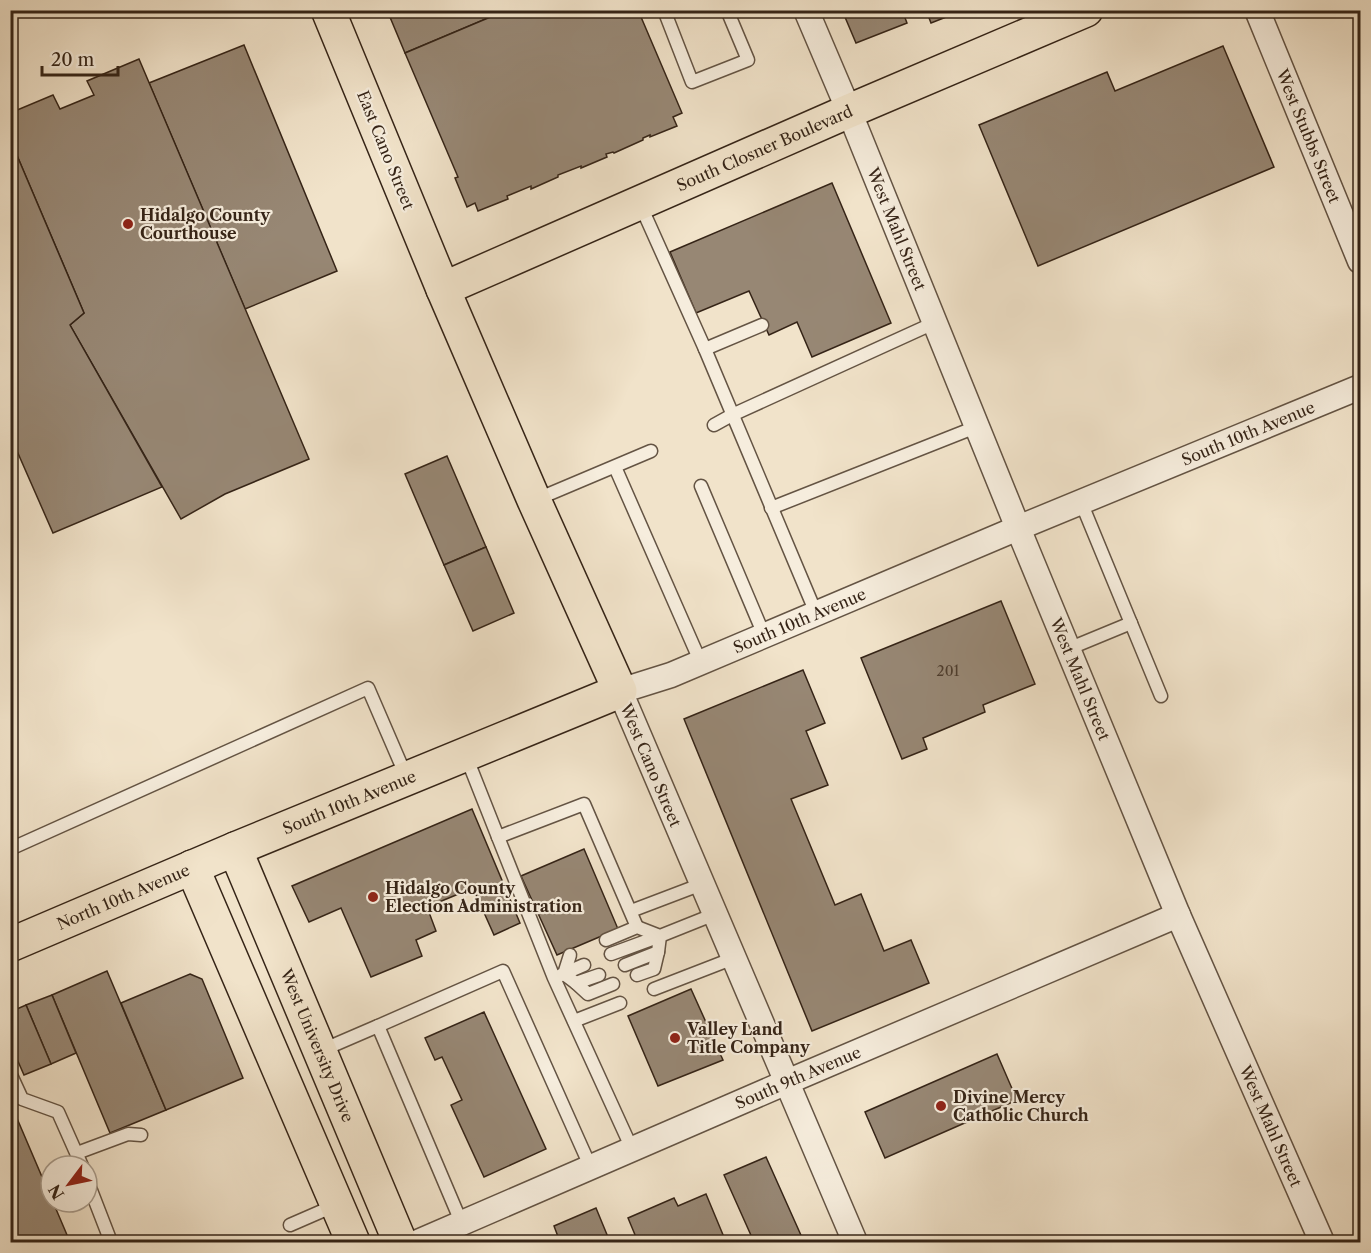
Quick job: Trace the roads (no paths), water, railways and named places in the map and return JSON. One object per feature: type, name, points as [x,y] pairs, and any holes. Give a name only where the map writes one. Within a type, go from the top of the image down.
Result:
[{"type":"main road","name":"East Cano Street","points":[[328,10],[443,290]]},
{"type":"main road","name":"South Closner Boulevard","points":[[443,290],[849,111],[1086,10]]},
{"type":"main road","name":"West Cano Street","points":[[443,290],[620,691]]},
{"type":"main road","name":"South 10th Avenue","points":[[235,849],[620,691]]},
{"type":"main road","name":"North 10th Avenue","points":[[10,945],[235,849]]},
{"type":"main road","name":"West University Drive","points":[[235,849],[400,1242]]},
{"type":"main road","points":[[192,867],[353,1242]]},
{"type":"street","name":"West Mahl Street","points":[[806,10],[1178,915],[1322,1242]]},
{"type":"street","name":"West Stubbs Street","points":[[1257,10],[1360,261]]},
{"type":"street","name":"South 10th Avenue","points":[[620,691],[701,663],[1018,528],[1360,387]]},
{"type":"street","name":"West Cano Street","points":[[620,691],[855,1242]]},
{"type":"street","name":"South 9th Avenue","points":[[418,1242],[1178,915]]},
{"type":"lane","points":[[664,10],[692,82],[748,60],[727,10]]},
{"type":"lane","points":[[640,203],[705,350],[816,614]]},
{"type":"lane","points":[[714,425],[934,323]]},
{"type":"lane","points":[[705,350],[762,325]]},
{"type":"lane","points":[[771,508],[976,427]]},
{"type":"lane","points":[[534,500],[651,451]]},
{"type":"lane","points":[[615,467],[701,663]]},
{"type":"lane","points":[[701,486],[764,636]]},
{"type":"lane","points":[[1081,502],[1161,696]]},
{"type":"lane","points":[[1068,649],[1131,623]]},
{"type":"lane","points":[[10,849],[368,688],[407,778]]},
{"type":"lane","points":[[465,755],[559,976],[574,1021],[632,1149]]},
{"type":"lane","points":[[498,837],[584,804],[637,927]]},
{"type":"lane","points":[[631,911],[702,884]]},
{"type":"lane","points":[[611,954],[715,914]]},
{"type":"lane","points":[[606,940],[637,927],[660,936]]},
{"type":"lane","points":[[660,936],[654,969],[658,988],[734,958]]},
{"type":"lane","points":[[625,965],[658,952]]},
{"type":"lane","points":[[559,976],[570,955]]},
{"type":"lane","points":[[559,976],[584,965]]},
{"type":"lane","points":[[638,975],[654,969]]},
{"type":"lane","points":[[320,1052],[503,971],[591,1168]]},
{"type":"lane","points":[[576,983],[599,975]]},
{"type":"lane","points":[[559,976],[576,983],[588,994],[613,984]]},
{"type":"lane","points":[[574,1021],[620,1003]]},
{"type":"lane","points":[[378,1026],[462,1224]]},
{"type":"lane","points":[[10,1073],[22,1099],[58,1112],[77,1154],[128,1134],[141,1135]]},
{"type":"lane","points":[[290,1225],[336,1205]]},
{"type":"lane","points":[[99,1211],[111,1242]]},
{"type":"place","name":"Hidalgo County Courthouse","points":[[128,224]]},
{"type":"place","name":"Hidalgo County Election Administration","points":[[373,897]]},
{"type":"place","name":"Valley Land Title Company","points":[[675,1038]]},
{"type":"place","name":"Divine Mercy Catholic Church","points":[[941,1106]]}]
